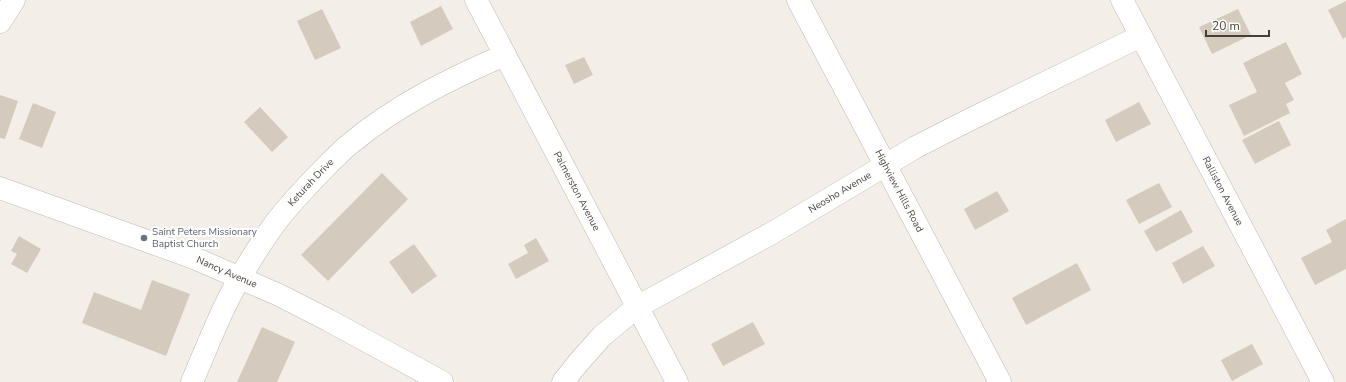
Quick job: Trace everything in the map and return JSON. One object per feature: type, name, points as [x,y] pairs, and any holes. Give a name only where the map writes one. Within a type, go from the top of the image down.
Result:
[{"type":"street","points":[[0,22],[14,0]]},
{"type":"street","name":"Palmerston Avenue","points":[[476,0],[677,382]]},
{"type":"street","name":"Highview Hills Road","points":[[798,0],[1000,382]]},
{"type":"street","name":"Ralliston Avenue","points":[[1122,0],[1323,382]]},
{"type":"street","name":"Neosho Avenue","points":[[563,382],[602,336],[637,307],[772,233],[916,147],[1141,36]]},
{"type":"street","name":"Keturah Drive","points":[[192,382],[224,309],[240,278],[271,229],[299,195],[350,143],[392,113],[474,69],[505,55]]},
{"type":"street","name":"Nancy Avenue","points":[[0,188],[194,258],[279,295],[442,382]]},
{"type":"building","points":[[1346,1],[1346,37],[1343,39],[1328,10]]},
{"type":"building","points":[[441,6],[453,29],[421,46],[410,22]]},
{"type":"building","points":[[322,9],[341,48],[315,60],[297,21]]},
{"type":"building","points":[[1238,9],[1251,35],[1212,54],[1199,27]]},
{"type":"building","points":[[1286,42],[1302,74],[1285,83],[1294,100],[1286,104],[1290,113],[1244,136],[1229,105],[1257,92],[1243,63]]},
{"type":"building","points":[[584,57],[593,75],[574,84],[565,65]]},
{"type":"building","points":[[0,95],[18,101],[5,139],[0,138]]},
{"type":"building","points":[[1139,102],[1151,124],[1116,142],[1105,120]]},
{"type":"building","points":[[33,103],[56,112],[42,148],[19,139]]},
{"type":"building","points":[[260,107],[288,137],[272,152],[244,122]]},
{"type":"building","points":[[1279,121],[1291,145],[1255,164],[1242,140]]},
{"type":"building","points":[[382,173],[408,199],[328,281],[301,255]]},
{"type":"building","points":[[1159,183],[1172,207],[1139,224],[1126,200]]},
{"type":"building","points":[[997,191],[1009,211],[975,230],[964,209]]},
{"type":"building","points":[[1181,210],[1193,232],[1156,252],[1144,231]]},
{"type":"building","points":[[1346,219],[1346,269],[1315,285],[1301,258],[1332,242],[1326,230]]},
{"type":"building","points":[[19,236],[41,249],[27,273],[11,264],[17,254],[11,251]]},
{"type":"building","points":[[536,238],[549,261],[516,279],[508,264],[528,253],[524,245]]},
{"type":"building","points":[[414,244],[437,276],[412,294],[389,262]]},
{"type":"building","points":[[1203,246],[1215,266],[1183,284],[1172,263]]},
{"type":"building","points":[[1077,263],[1091,290],[1026,325],[1012,298]]},
{"type":"building","points":[[152,280],[190,294],[166,356],[82,323],[94,292],[141,310]]},
{"type":"building","points":[[753,322],[765,344],[723,366],[711,344]]},
{"type":"building","points":[[262,327],[295,342],[277,382],[237,382]]},
{"type":"building","points":[[1252,344],[1263,364],[1232,381],[1221,360]]},
{"type":"place","name":"Saint Peters Missionary Baptist Church","points":[[144,238]]}]
